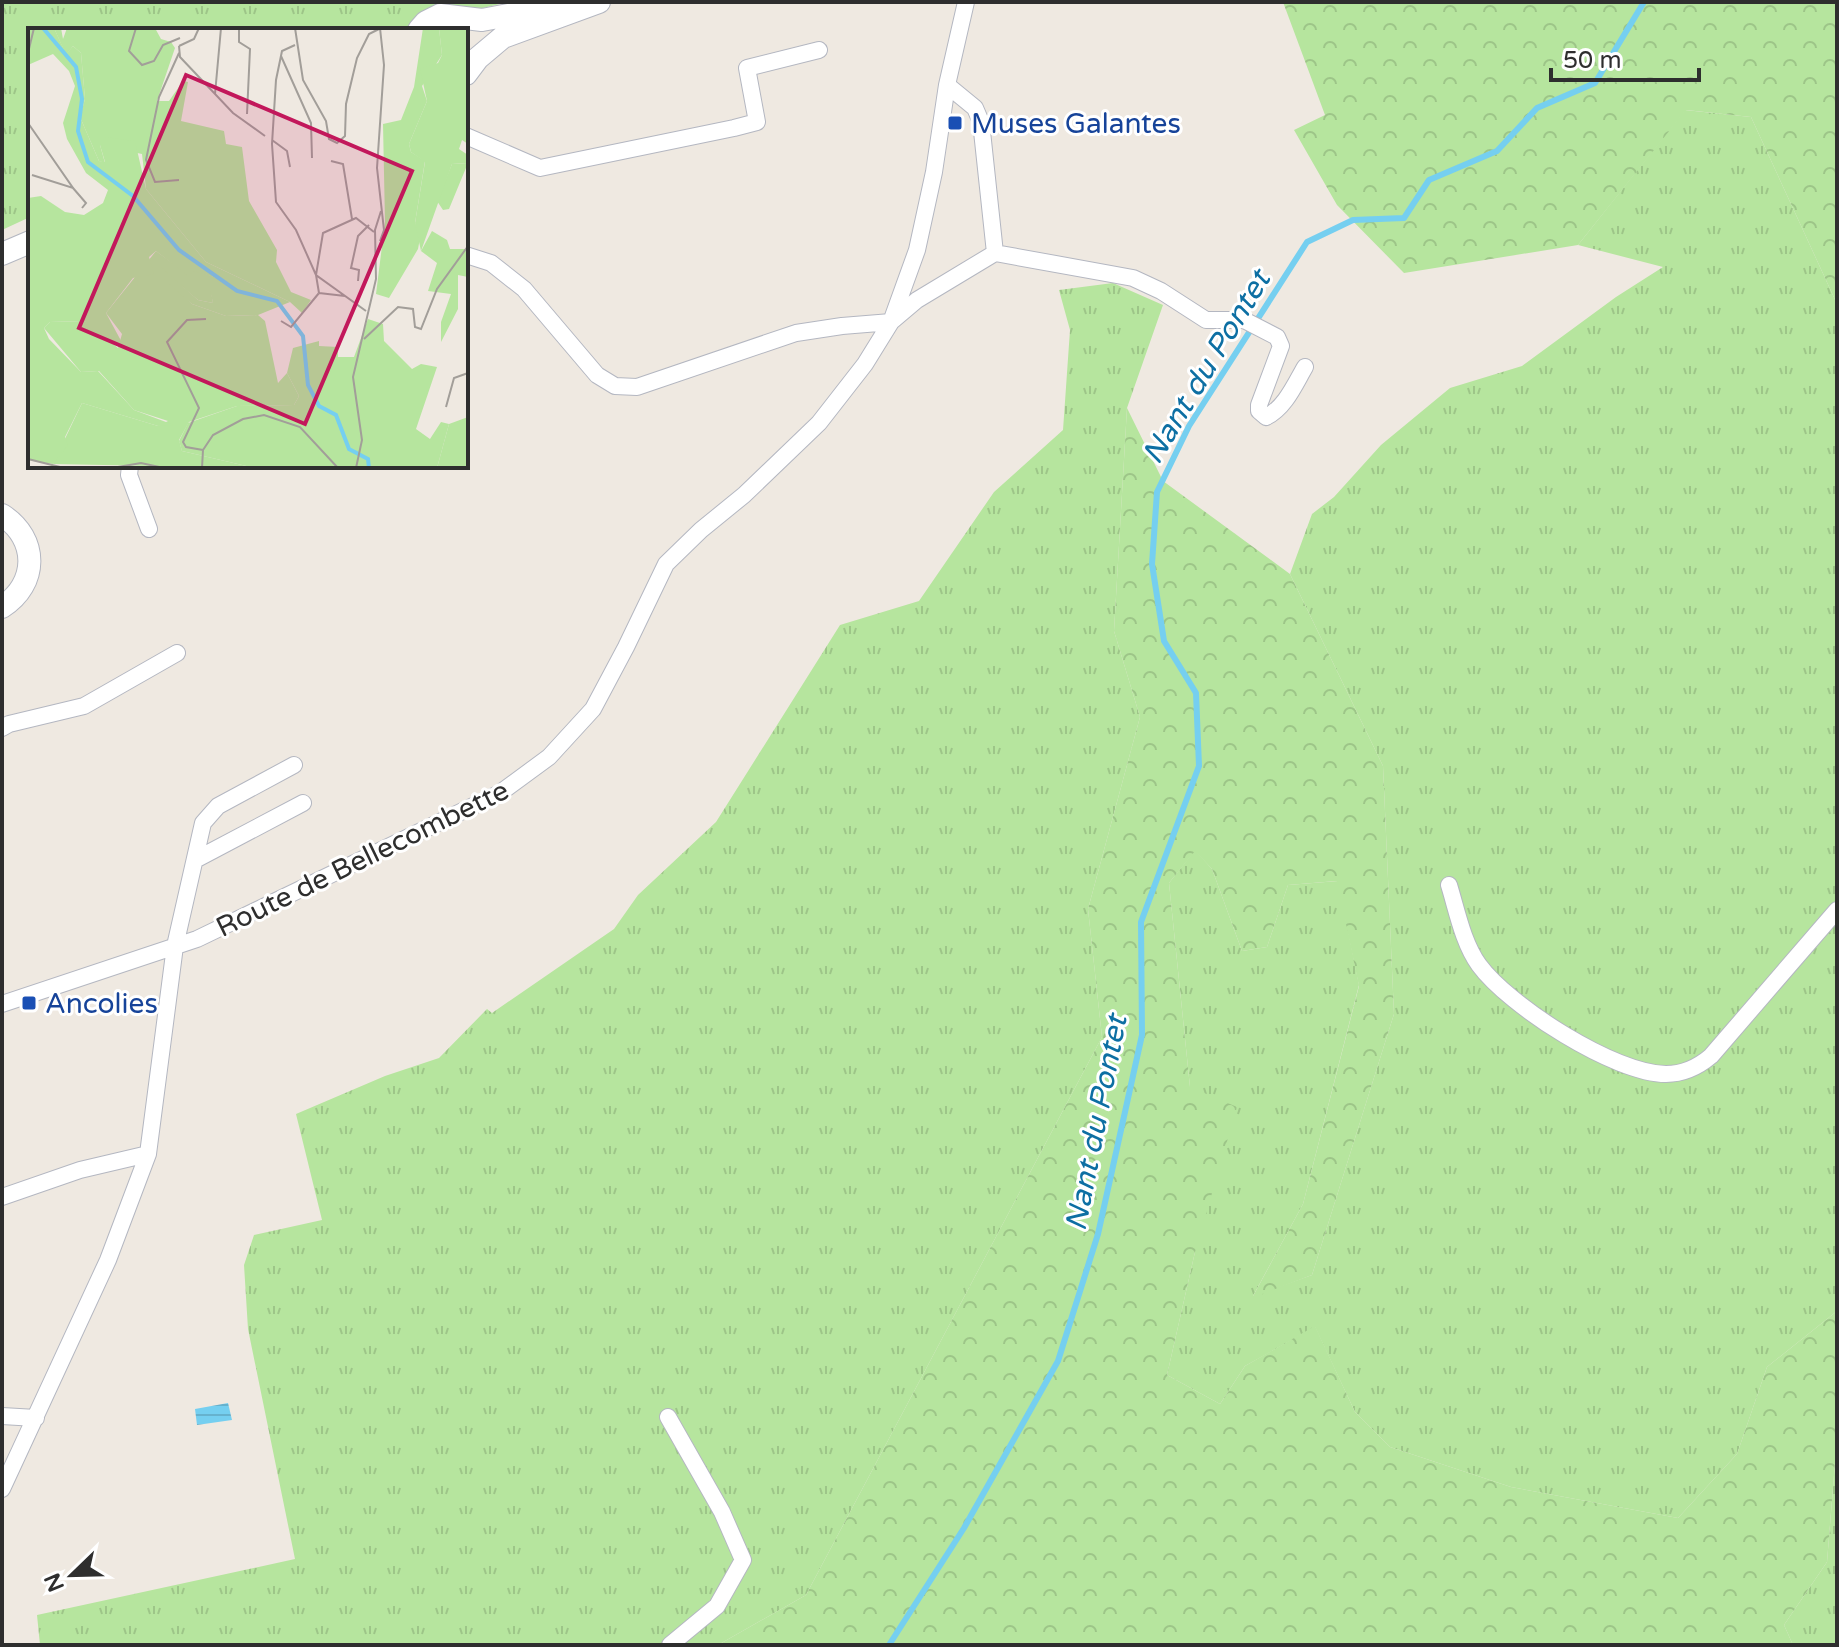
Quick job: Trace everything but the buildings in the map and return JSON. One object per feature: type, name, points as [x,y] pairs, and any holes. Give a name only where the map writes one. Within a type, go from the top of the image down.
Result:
[{"type":"main road","points":[[421,28],[440,15],[463,19],[510,16],[577,2]]},
{"type":"main road","points":[[473,66],[503,37],[599,2]]},
{"type":"main road","points":[[463,19],[476,32],[480,49],[473,66]]},
{"type":"main road","points":[[2,254],[28,243]]},
{"type":"main road","points":[[2,515],[9,519],[23,538],[30,559],[27,581],[16,598],[2,607]]},
{"type":"street","name":"Route de Bellecombette","points":[[2,1004],[197,939],[500,793],[549,757],[593,709],[666,564],[819,423],[865,364],[891,322],[917,250],[934,172],[947,85],[966,2]]},
{"type":"street","points":[[468,137],[540,168],[745,125],[757,122],[747,68],[819,50]]},
{"type":"street","points":[[947,85],[975,108],[981,122],[995,253],[1133,278],[1161,291],[1206,320],[1244,320],[1277,337],[1281,346],[1259,405],[1263,415],[1272,414],[1288,396],[1305,367]]},
{"type":"street","name":"Route de Bellecombette","points":[[891,322],[917,300],[995,253]]},
{"type":"street","points":[[468,256],[491,263],[524,289],[597,375],[615,386],[637,387],[796,333],[891,322]]},
{"type":"street","points":[[130,468],[129,475],[149,529]]},
{"type":"street","points":[[2,728],[84,706],[177,653]]},
{"type":"street","points":[[2,1489],[108,1260],[148,1154],[175,946],[203,823],[218,806],[294,765]]},
{"type":"street","points":[[195,860],[303,803]]},
{"type":"street","points":[[1449,885],[1460,923],[1478,964],[1509,998],[1556,1029],[1623,1066],[1667,1074],[1696,1068],[1711,1056],[1837,910]]},
{"type":"street","points":[[2,1197],[80,1170],[148,1154]]},
{"type":"street","points":[[2,1416],[36,1418]]},
{"type":"street","points":[[668,1417],[722,1512],[743,1560],[717,1606],[670,1645]]},
{"type":"green space","points":[[2,2],[508,2],[399,28],[28,28],[28,218],[2,230]]},
{"type":"green space","points":[[1283,2],[1837,2],[1837,304],[1751,117],[1686,110],[1578,245],[1404,273],[1337,205],[1294,130],[1325,115]]},
{"type":"green space","points":[[1685,110],[1751,117],[1837,304],[1837,1311],[1767,1367],[1737,1454],[1678,1518],[1511,1487],[1390,1447],[1355,1412],[1315,1327],[1245,1366],[1220,1404],[1167,1375],[1195,1252],[1190,1087],[1169,883],[1195,850],[1212,869],[1242,951],[1267,947],[1288,885],[1338,881],[1359,985],[1303,1204],[1253,1296],[1312,1275],[1394,1014],[1383,766],[1290,574],[1312,514],[1334,497],[1381,445],[1450,388],[1522,366],[1616,297],[1663,267],[1578,245]]},
{"type":"green space","points":[[1113,283],[1163,305],[1127,408],[1114,631],[1140,717],[1088,909],[1102,1037],[806,1595],[718,1645],[40,1645],[37,1615],[295,1559],[248,1329],[244,1265],[254,1235],[322,1220],[296,1114],[385,1076],[439,1058],[487,1009],[492,1013],[614,929],[638,895],[716,822],[840,625],[919,601],[994,492],[1063,430],[1070,330],[1059,290]]},
{"type":"green space","points":[[1127,408],[1163,481],[1290,574],[1383,766],[1394,1014],[1312,1275],[1252,1298],[1303,1204],[1359,986],[1337,881],[1288,885],[1267,947],[1242,951],[1212,869],[1195,851],[1169,883],[1190,1087],[1237,1107],[1195,1252],[1167,1375],[1220,1404],[1245,1366],[1315,1326],[1355,1412],[1390,1447],[1511,1487],[1678,1518],[1737,1454],[1767,1367],[1837,1311],[1837,1438],[1827,1562],[1784,1625],[1793,1645],[718,1645],[806,1595],[1102,1037],[1088,909],[1140,717],[1114,631]]},
{"type":"green space","points":[[1837,1438],[1837,1645],[1793,1645],[1784,1625],[1827,1562]]},
{"type":"water","points":[[228,1403],[232,1420],[197,1425],[195,1409]]},
{"type":"waterway","name":"Nant du Pontet","points":[[889,1645],[964,1528],[1058,1361],[1098,1234],[1142,1035],[1141,922],[1199,766],[1196,693],[1164,641],[1152,564],[1157,492],[1189,426],[1307,242],[1353,220],[1404,218],[1429,180],[1497,151],[1537,108],[1595,83],[1644,2]]},
{"type":"place","name":"Muses Galantes","points":[[955,123]]},
{"type":"place","name":"Ancolies","points":[[29,1003]]}]
